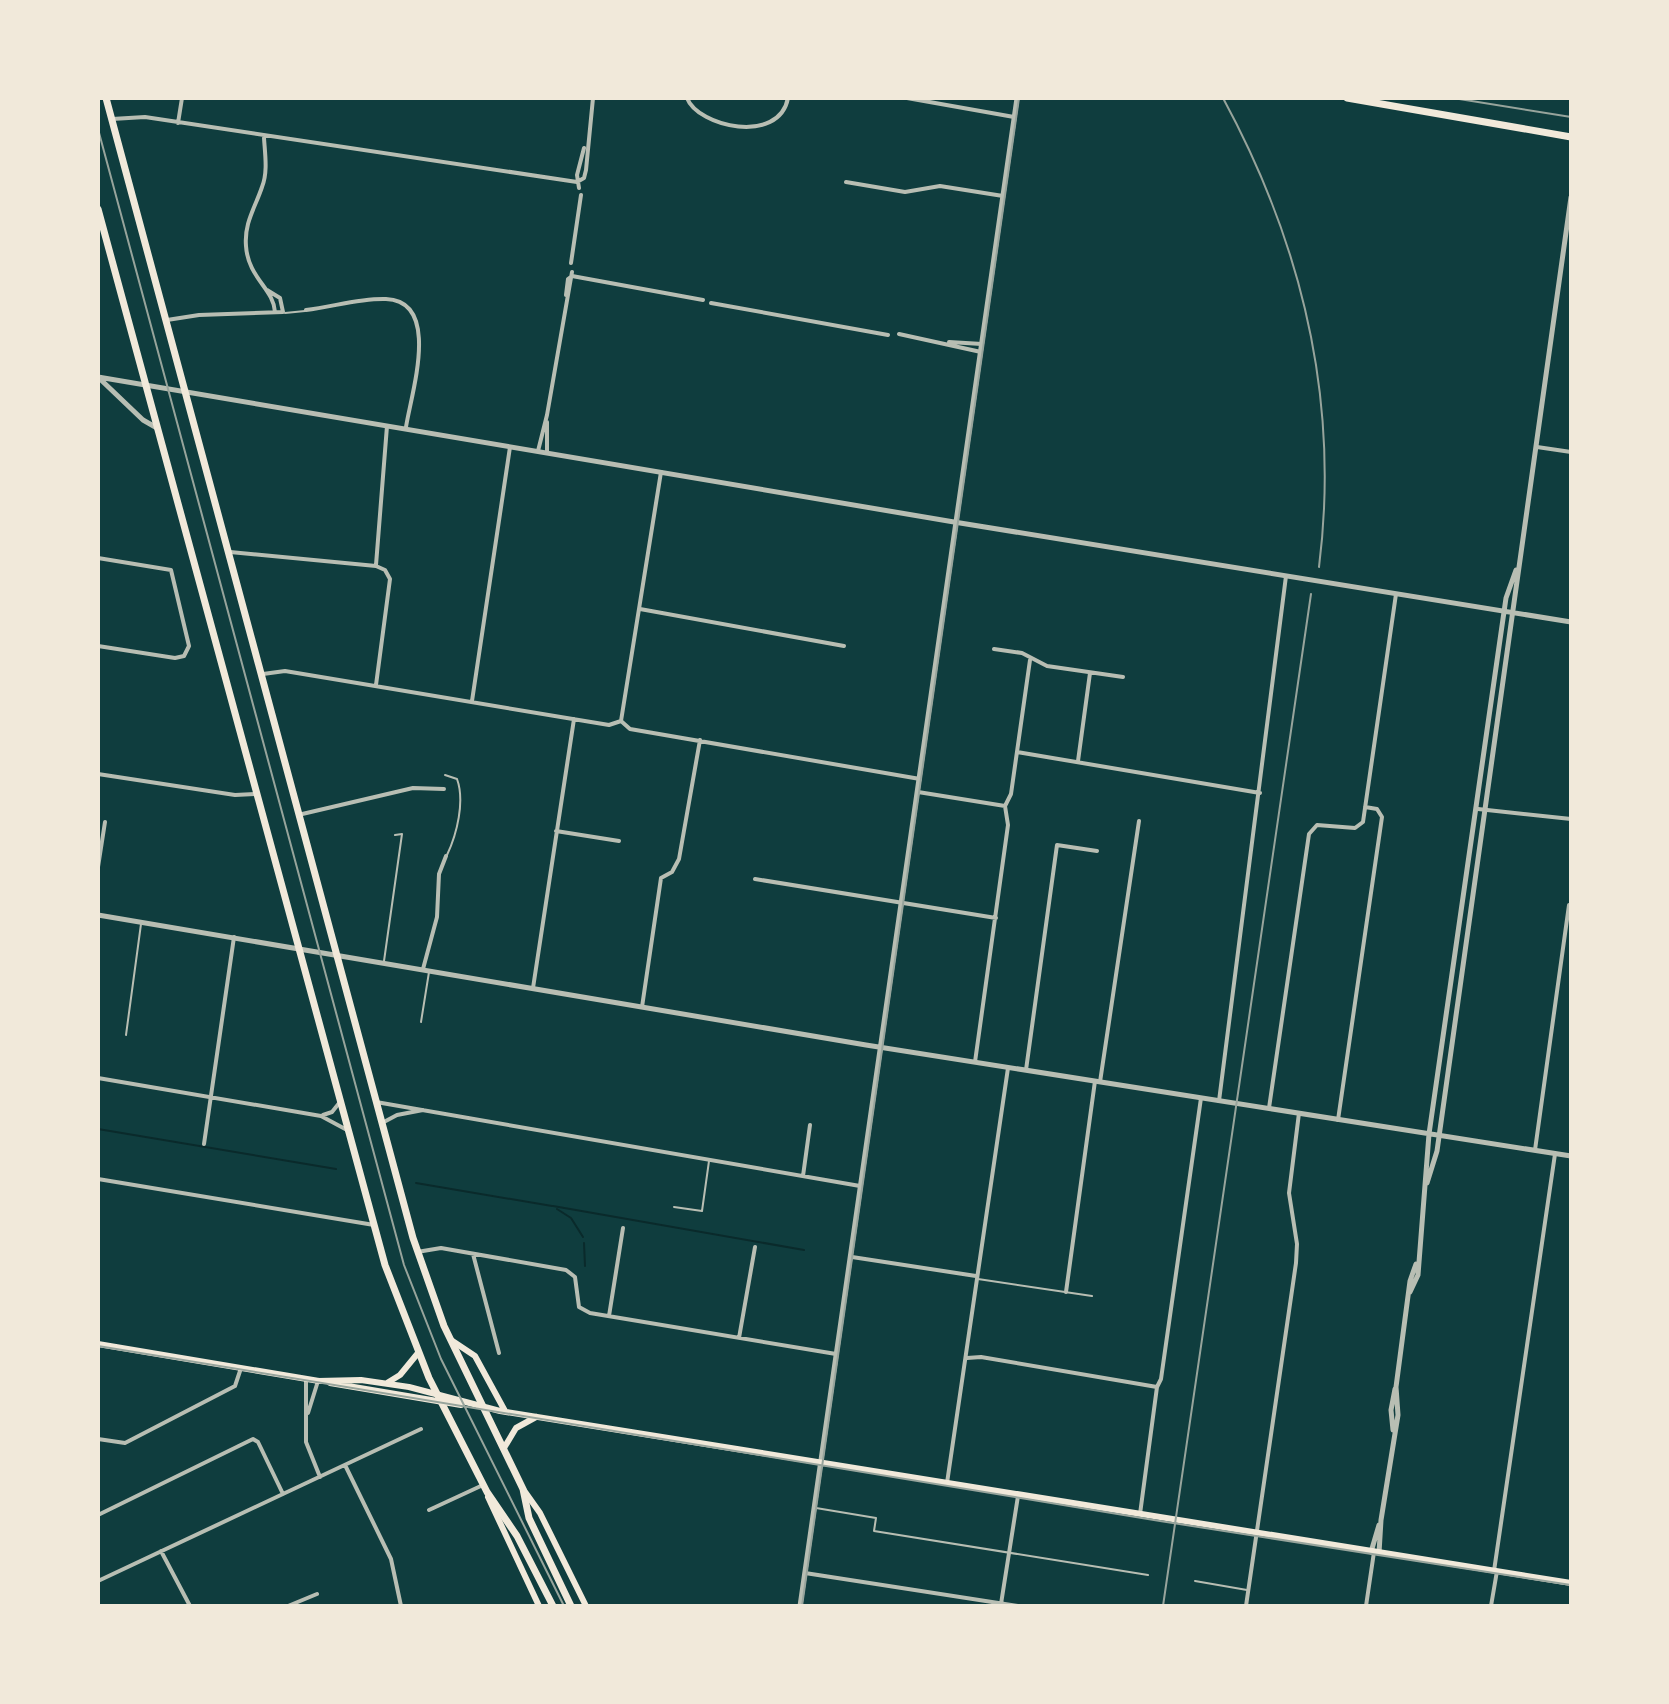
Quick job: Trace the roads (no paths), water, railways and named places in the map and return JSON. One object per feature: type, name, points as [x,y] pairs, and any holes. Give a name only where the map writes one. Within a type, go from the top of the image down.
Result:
[{"type":"highway","points":[[106,98],[374,1102],[417,1252],[450,1339],[523,1489],[524,1504],[571,1606]]},
{"type":"highway","points":[[1347,98],[1569,136]]},
{"type":"highway","points":[[98,209],[374,1225],[418,1353],[485,1489],[517,1536],[553,1606]]},
{"type":"main road","points":[[450,1339],[475,1356],[505,1411]]},
{"type":"main road","points":[[98,1344],[318,1381],[439,1397]]},
{"type":"main road","points":[[387,1383],[400,1375],[418,1353]]},
{"type":"main road","points":[[318,1381],[387,1383],[485,1408],[536,1417],[1571,1583]]},
{"type":"main road","points":[[504,1448],[516,1428],[536,1417]]},
{"type":"main road","points":[[485,1489],[492,1511],[539,1606]]},
{"type":"main road","points":[[523,1489],[533,1500],[586,1606]]},
{"type":"main road","points":[[516,1560],[517,1536]]},
{"type":"main road","points":[[542,1546],[553,1540]]},
{"type":"street","points":[[178,123],[182,98]]},
{"type":"street","points":[[112,119],[129,116],[578,185],[585,176],[586,142],[593,98]]},
{"type":"street","points":[[687,98],[692,109],[704,118],[755,127],[776,122],[785,111],[788,98]]},
{"type":"street","points":[[907,98],[1014,117]]},
{"type":"street","points":[[800,1606],[1017,98]]},
{"type":"street","points":[[1569,136],[1571,145]]},
{"type":"street","points":[[264,138],[265,179],[251,212],[245,241],[249,264],[274,301],[275,312]]},
{"type":"street","points":[[846,182],[905,192],[940,186],[1003,196]]},
{"type":"street","points":[[571,263],[581,195]]},
{"type":"street","points":[[1366,1606],[1398,1415],[1396,1387],[1418,1259],[1429,1134],[1514,613],[1534,446],[1571,197]]},
{"type":"street","points":[[538,451],[547,415],[567,280],[572,274],[703,300]]},
{"type":"street","points":[[166,321],[199,315],[283,312],[280,298],[262,287]]},
{"type":"street","points":[[306,310],[384,299],[401,303],[413,312],[420,341],[406,427]]},
{"type":"street","points":[[711,303],[888,335]]},
{"type":"street","points":[[899,334],[982,344]]},
{"type":"street","points":[[942,341],[981,352]]},
{"type":"street","points":[[98,377],[957,523],[1571,622]]},
{"type":"street","points":[[98,377],[143,420],[159,430]]},
{"type":"street","points":[[547,415],[547,452]]},
{"type":"street","points":[[376,566],[388,424]]},
{"type":"street","points":[[472,701],[510,446]]},
{"type":"street","points":[[1534,446],[1571,452]]},
{"type":"street","points":[[621,721],[661,472]]},
{"type":"street","points":[[227,552],[376,566],[385,570],[390,579],[376,685]]},
{"type":"street","points":[[98,558],[171,570],[189,646],[184,656],[175,658],[98,646]]},
{"type":"street","points":[[1427,1183],[1439,1135],[1504,611],[1518,566]]},
{"type":"street","points":[[1219,1101],[1286,576]]},
{"type":"street","points":[[1269,1108],[1309,834],[1317,825],[1360,826],[1396,594]]},
{"type":"street","points":[[640,609],[844,646]]},
{"type":"street","points":[[994,649],[1022,653],[1030,660],[1123,677]]},
{"type":"street","points":[[1005,806],[1010,799],[1030,660]]},
{"type":"street","points":[[260,675],[285,671],[609,725],[621,721]]},
{"type":"street","points":[[1078,761],[1090,672]]},
{"type":"street","points":[[533,988],[574,719]]},
{"type":"street","points":[[621,721],[630,729],[920,779]]},
{"type":"street","points":[[642,1007],[661,878],[672,872],[679,859],[700,740]]},
{"type":"street","points":[[1017,752],[1260,793]]},
{"type":"street","points":[[98,774],[213,792],[258,794]]},
{"type":"street","points":[[298,815],[413,788],[444,789]]},
{"type":"street","points":[[918,792],[1005,806]]},
{"type":"street","points":[[975,1062],[1009,818],[1005,806]]},
{"type":"street","points":[[1338,1120],[1382,817],[1377,809],[1365,807]]},
{"type":"street","points":[[1481,810],[1571,819]]},
{"type":"street","points":[[1066,1292],[1139,821]]},
{"type":"street","points":[[98,867],[105,822]]},
{"type":"street","points":[[556,831],[619,841]]},
{"type":"street","points":[[1026,1070],[1057,845],[1097,851]]},
{"type":"street","points":[[426,969],[437,917],[439,874],[446,856]]},
{"type":"street","points":[[755,879],[996,918]]},
{"type":"street","points":[[1535,1150],[1569,905]]},
{"type":"street","points":[[98,915],[882,1048],[1571,1156]]},
{"type":"street","points":[[204,1144],[234,937]]},
{"type":"street","points":[[947,1484],[1008,1068]]},
{"type":"street","points":[[98,1078],[321,1116],[347,1130]]},
{"type":"street","points":[[1139,1516],[1201,1098]]},
{"type":"street","points":[[321,1116],[332,1112],[340,1102]]},
{"type":"street","points":[[374,1102],[862,1187]]},
{"type":"street","points":[[380,1124],[397,1115],[425,1110]]},
{"type":"street","points":[[1246,1606],[1296,1263],[1297,1244],[1289,1193],[1299,1113]]},
{"type":"street","points":[[803,1176],[810,1125]]},
{"type":"street","points":[[1491,1606],[1555,1154]]},
{"type":"street","points":[[98,1179],[374,1225]]},
{"type":"street","points":[[609,1316],[623,1228]]},
{"type":"street","points":[[739,1338],[755,1247]]},
{"type":"street","points":[[417,1252],[437,1248],[570,1271],[576,1282],[579,1307],[590,1313],[838,1354]]},
{"type":"street","points":[[473,1254],[499,1353]]},
{"type":"street","points":[[852,1257],[977,1277]]},
{"type":"street","points":[[967,1358],[981,1357],[1157,1388]]},
{"type":"street","points":[[98,1439],[125,1443],[238,1384],[241,1368]]},
{"type":"street","points":[[306,1379],[307,1449],[320,1477]]},
{"type":"street","points":[[307,1416],[318,1381]]},
{"type":"street","points":[[98,1581],[421,1429]]},
{"type":"street","points":[[98,1515],[253,1439],[258,1442],[283,1494]]},
{"type":"street","points":[[345,1465],[391,1559],[401,1606]]},
{"type":"street","points":[[429,1510],[485,1489]]},
{"type":"street","points":[[1001,1605],[1018,1496]]},
{"type":"street","points":[[161,1551],[190,1606]]},
{"type":"street","points":[[805,1573],[1018,1606]]},
{"type":"street","points":[[288,1606],[317,1594]]},
{"type":"lane","points":[[578,185],[581,195]]},
{"type":"lane","points":[[571,263],[572,274]]},
{"type":"lane","points":[[703,300],[711,303]]},
{"type":"lane","points":[[283,312],[306,310]]},
{"type":"lane","points":[[888,335],[899,334]]},
{"type":"lane","points":[[445,775],[457,779],[460,795],[455,833],[446,856]]},
{"type":"lane","points":[[383,962],[402,834],[395,835]]},
{"type":"lane","points":[[126,1035],[141,923]]},
{"type":"lane","points":[[421,1022],[426,969]]},
{"type":"lane","points":[[674,1207],[702,1211],[709,1160]]},
{"type":"lane","points":[[977,1277],[1092,1296]]},
{"type":"lane","points":[[814,1508],[876,1518],[874,1531],[1148,1575]]},
{"type":"lane","points":[[1195,1581],[1248,1590]]},
{"type":"waterway","points":[[98,1129],[336,1169]]},
{"type":"waterway","points":[[416,1183],[552,1206]]},
{"type":"waterway","points":[[553,1206],[804,1250]]},
{"type":"waterway","points":[[557,1209],[571,1218],[583,1237]]},
{"type":"waterway","points":[[584,1243],[585,1266]]},
{"type":"tram line","points":[[802,1606],[1019,98]]},
{"type":"tram line","points":[[1453,98],[1571,117]]},
{"type":"tram line","points":[[98,129],[404,1265],[441,1359],[564,1606]]},
{"type":"tram line","points":[[98,1346],[1160,1521],[1571,1585]]},
{"type":"railway","points":[[1223,98],[1251,153],[1274,210],[1294,267],[1308,325],[1319,384],[1324,444],[1324,505],[1319,567]]},
{"type":"railway","points":[[1163,1606],[1311,594]]}]
